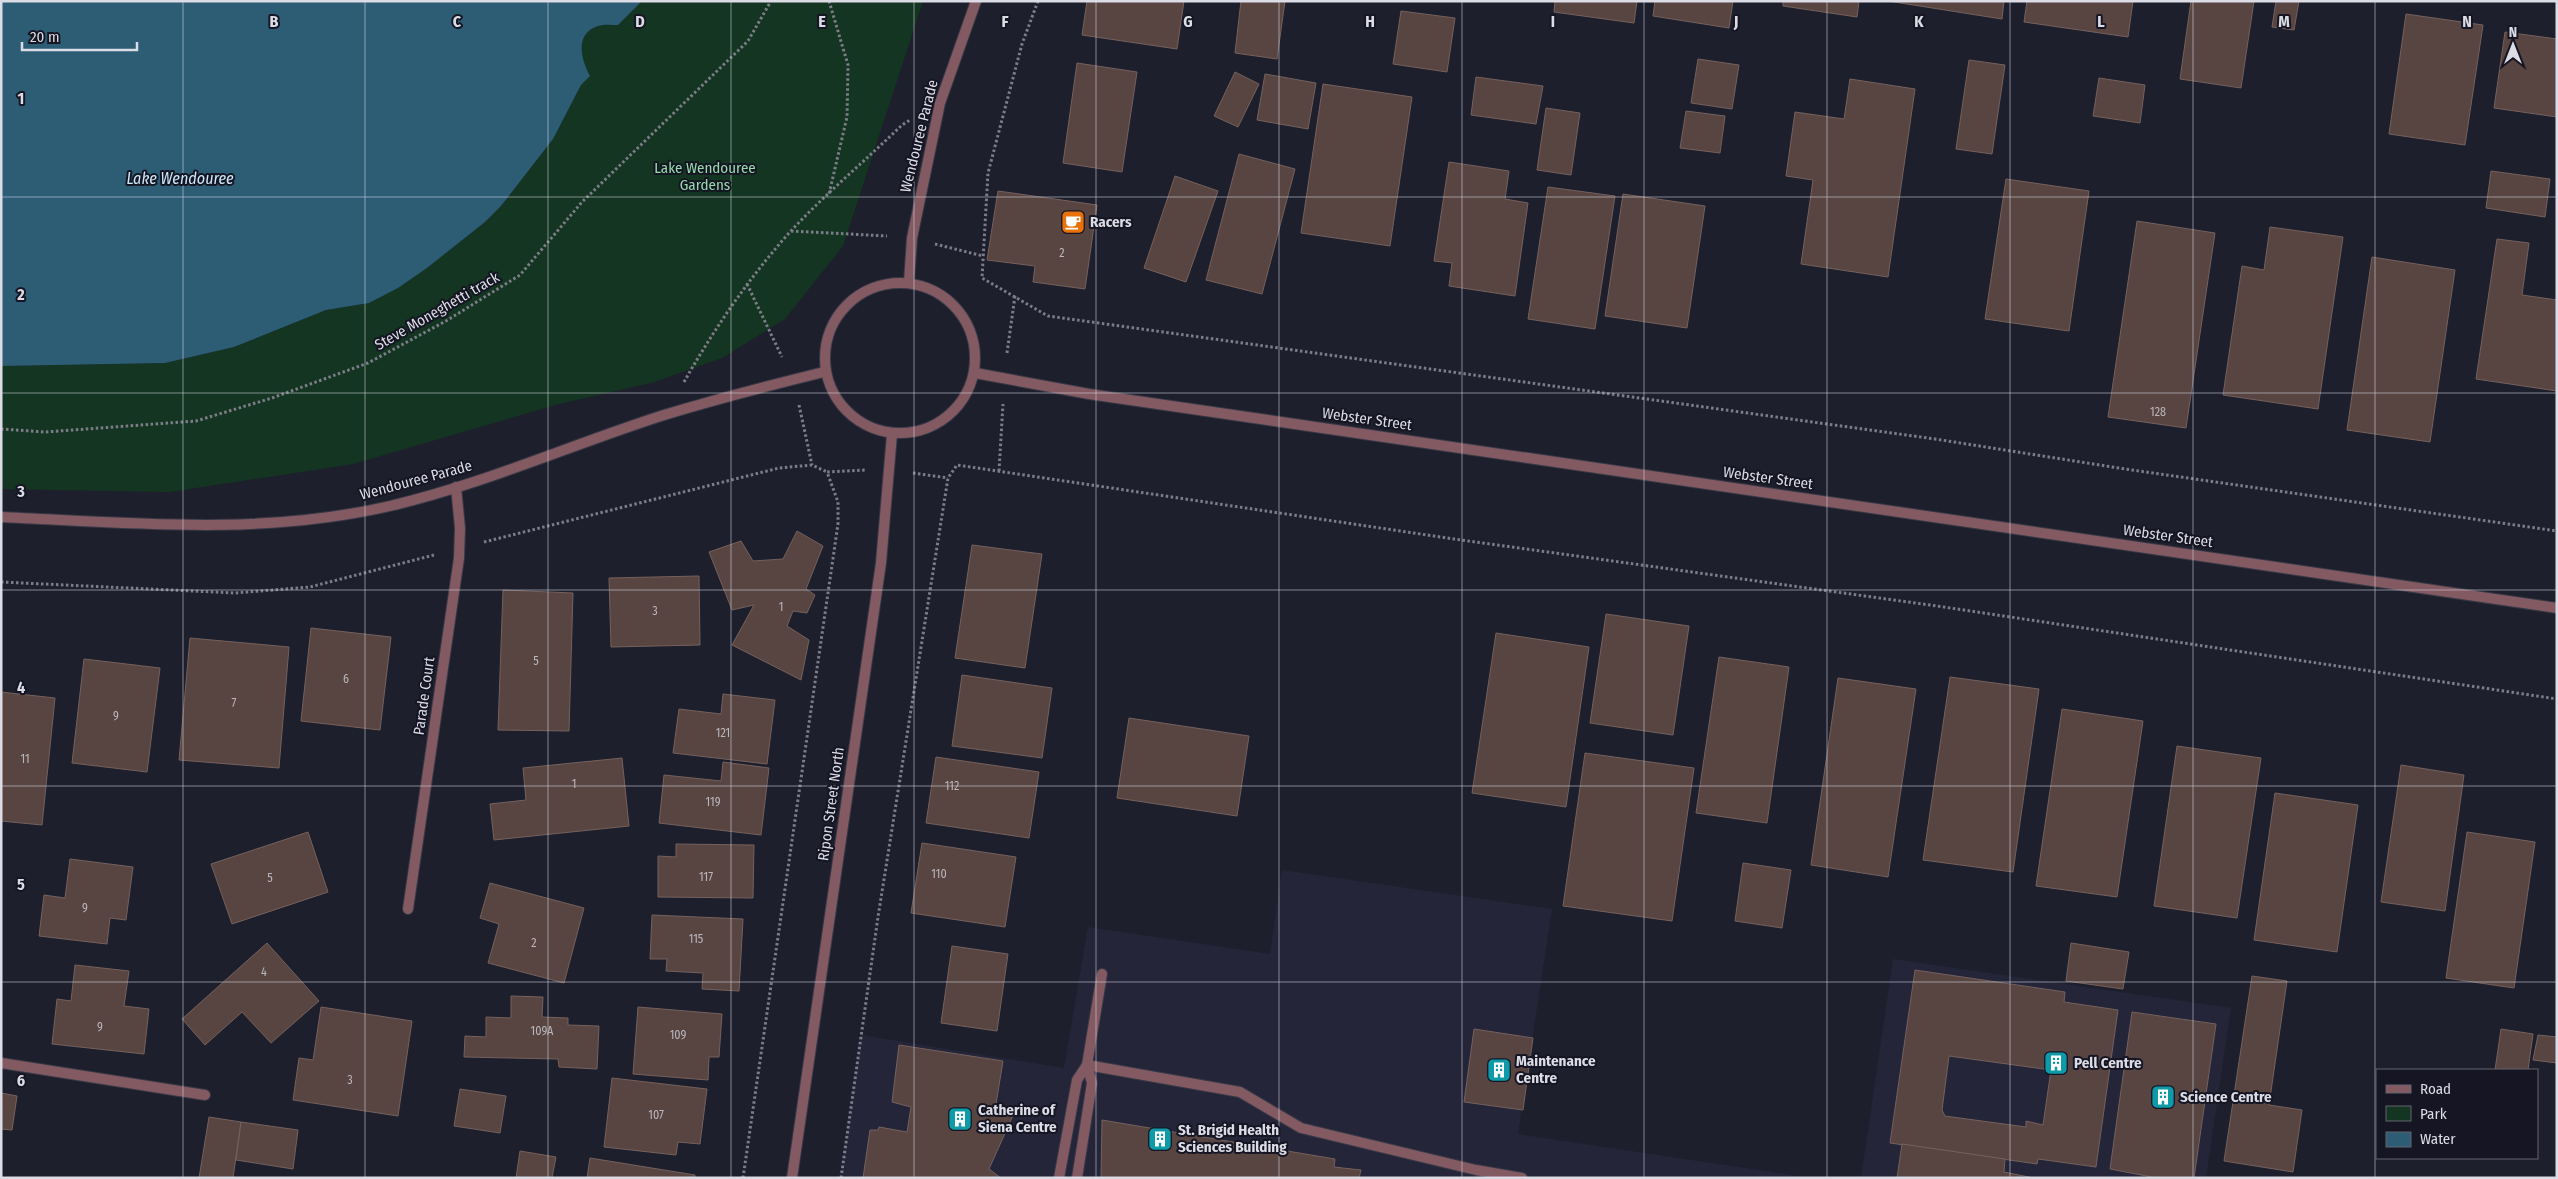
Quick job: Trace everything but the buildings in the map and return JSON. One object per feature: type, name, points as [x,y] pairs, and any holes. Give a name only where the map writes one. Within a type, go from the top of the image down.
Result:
[{"type":"street","name":"Wendouree Parade","points":[[909,282],[914,228],[940,103],[976,1]]},
{"type":"street","points":[[909,282],[933,289],[953,303],[968,324],[975,348],[975,373],[966,394],[953,411],[936,425],[915,432],[892,434],[870,428],[852,416],[836,400],[824,372],[823,355],[828,331],[841,309],[860,292],[884,284],[909,282]]},
{"type":"street","name":"Wendouree Parade","points":[[1,517],[215,526],[282,524],[390,506],[456,487],[665,415],[824,372]]},
{"type":"street","name":"Webster Street","points":[[975,373],[1090,394],[2557,608]]},
{"type":"street","name":"Ripon Street North","points":[[792,1178],[881,563],[892,434]]},
{"type":"street","name":"Parade Court","points":[[408,909],[460,548],[456,487]]},
{"type":"street","points":[[1059,1178],[1077,1080],[1087,1065],[1102,974]]},
{"type":"street","points":[[1,1063],[205,1095]]},
{"type":"street","points":[[1076,1178],[1092,1083],[1087,1065]]},
{"type":"street","points":[[1087,1065],[1240,1092],[1301,1128],[1476,1170],[1522,1178]]},
{"type":"path","name":"Steve Moneghetti track","points":[[1,429],[45,432],[196,421],[272,398],[368,363],[446,321],[520,275],[582,202],[748,40],[771,1]]},
{"type":"path","points":[[829,1],[848,65],[847,117],[829,195]]},
{"type":"path","points":[[1038,1],[1022,44],[988,173],[982,278],[1048,316],[1935,439],[2125,469],[2557,532]]},
{"type":"path","points":[[665,415],[701,351],[756,272],[791,231],[902,125],[940,103]]},
{"type":"path","points":[[841,1178],[878,917],[948,478],[957,465],[1454,539],[1946,608],[2557,699]]},
{"type":"path","points":[[1,582],[235,593],[310,587],[779,468],[812,466],[827,472]]},
{"type":"path","points":[[743,1178],[838,524],[838,502]]},
{"type":"shaded area","points":[[1282,870],[1552,909],[1518,1134],[1811,1178],[840,1178],[861,1035],[1064,1068],[1088,927],[1270,954]]},
{"type":"shaded area","points":[[1893,959],[2231,1008],[2206,1178],[1861,1178]]},
{"type":"green space","name":"Lake Wendouree Gardens","points":[[642,1],[923,1],[843,246],[785,319],[722,358],[651,383],[559,404],[353,464],[170,492],[1,489],[1,366],[165,363],[234,347],[326,310],[369,303],[398,288],[427,268],[485,222],[501,206],[553,139],[581,85],[590,76],[582,55],[585,35],[598,26],[618,25]]},
{"type":"water","name":"Lake Wendouree","points":[[1,1],[642,1],[618,25],[598,26],[585,35],[582,55],[590,76],[581,85],[553,139],[501,206],[485,222],[427,268],[398,288],[369,303],[326,310],[234,347],[165,363],[1,366]]},
{"type":"place","name":"Racers","points":[[1073,222]]},
{"type":"place","name":"Pell Centre","points":[[2056,1063]]},
{"type":"place","name":"Maintenance Centre","points":[[1499,1070]]},
{"type":"place","name":"Science Centre","points":[[2163,1097]]},
{"type":"place","name":"Catherine of Siena Centre","points":[[960,1119]]},
{"type":"place","name":"St. Brigid Health Sciences Building","points":[[1160,1139]]}]
